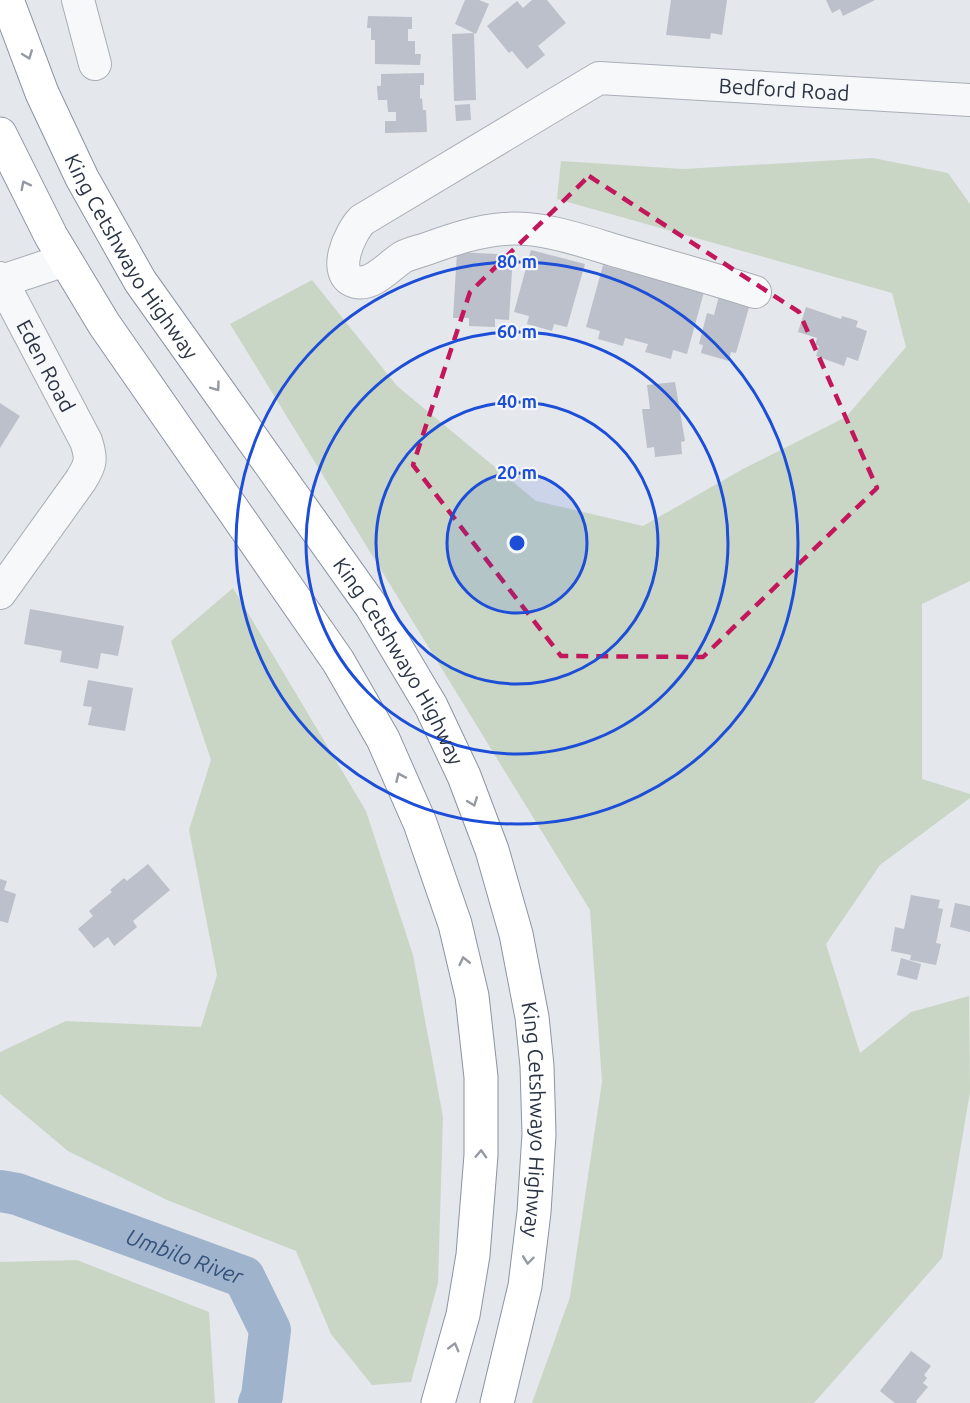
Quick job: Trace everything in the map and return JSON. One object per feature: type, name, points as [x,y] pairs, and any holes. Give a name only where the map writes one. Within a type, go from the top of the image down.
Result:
[{"type":"highway","name":"King Cetshwayo Highway","points":[[7,0],[47,104],[82,178],[134,271],[372,607],[431,706],[464,776],[492,850],[516,934],[532,1017],[537,1066],[539,1134],[534,1212],[525,1286],[497,1403]]},
{"type":"highway","points":[[0,134],[51,236],[104,324],[338,661],[383,739],[420,823],[455,924],[472,996],[481,1077],[481,1155],[473,1254],[465,1305],[438,1403]]},
{"type":"street","points":[[78,0],[96,64]]},
{"type":"street","name":"Bedford Road","points":[[756,292],[566,236],[531,229],[507,228],[459,237],[405,256],[369,281],[359,283],[350,279],[343,263],[346,244],[362,220],[599,78],[970,100]]},
{"type":"street","points":[[1,280],[65,260]]},
{"type":"street","name":"Eden Road","points":[[0,593],[90,466],[90,454],[86,441],[1,280]]},
{"type":"highlighted area","points":[[589,176],[799,312],[877,488],[703,657],[561,656],[413,465],[470,292]]},
{"type":"green space","points":[[873,158],[948,173],[970,204],[970,581],[922,604],[922,779],[970,794],[970,798],[880,865],[826,944],[860,1053],[911,1012],[969,996],[970,1092],[942,1258],[814,1403],[532,1403],[570,1297],[602,1082],[590,910],[230,324],[312,280],[397,386],[536,501],[643,526],[743,469],[846,417],[906,347],[892,293],[557,199],[561,161],[683,169]]},
{"type":"green space","points":[[233,588],[366,811],[413,955],[443,1117],[438,1283],[411,1382],[372,1385],[331,1334],[296,1251],[167,1200],[68,1151],[0,1094],[0,1052],[66,1021],[201,1027],[217,975],[189,830],[211,760],[171,641]]},
{"type":"green space","points":[[77,1260],[209,1312],[215,1403],[0,1403],[0,1262]]},
{"type":"building","points":[[465,0],[479,0],[489,4],[476,34],[455,24]]},
{"type":"building","points":[[532,0],[547,0],[566,23],[538,46],[545,55],[527,69],[512,51],[509,53],[487,26],[517,1],[523,8]]},
{"type":"building","points":[[671,0],[727,0],[722,35],[711,33],[710,39],[666,35]]},
{"type":"building","points":[[826,0],[875,0],[843,16],[840,9],[832,13]]},
{"type":"building","points":[[368,16],[412,17],[412,29],[408,29],[408,41],[415,41],[415,54],[421,54],[420,65],[375,64],[375,40],[371,40],[371,28],[367,28]]},
{"type":"building","points":[[474,33],[476,100],[454,101],[452,34]]},
{"type":"building","points":[[424,73],[424,85],[420,85],[420,99],[422,98],[423,110],[426,110],[427,132],[385,133],[385,121],[396,121],[396,112],[388,112],[387,100],[378,100],[377,86],[381,86],[381,74]]},
{"type":"building","points":[[470,104],[471,120],[456,121],[455,105]]},
{"type":"building","points":[[531,250],[585,264],[567,327],[554,324],[552,331],[527,324],[529,316],[514,312]]},
{"type":"building","points":[[457,252],[513,255],[509,320],[495,319],[495,327],[469,326],[469,318],[453,318]]},
{"type":"building","points":[[603,265],[704,292],[687,354],[673,350],[671,359],[645,352],[648,344],[625,338],[623,346],[598,339],[600,331],[586,327]]},
{"type":"building","points":[[719,296],[750,304],[736,353],[731,352],[729,361],[701,353],[703,345],[699,344],[707,313],[714,315]]},
{"type":"building","points":[[806,307],[841,319],[842,316],[858,321],[856,327],[867,331],[858,361],[847,357],[844,366],[816,356],[819,346],[815,345],[817,338],[798,332]]},
{"type":"building","points":[[675,382],[685,441],[681,442],[682,454],[655,457],[654,447],[647,448],[642,409],[650,409],[647,385]]},
{"type":"building","points":[[0,403],[20,416],[0,448]]},
{"type":"building","points":[[30,609],[124,626],[118,656],[101,653],[98,669],[60,662],[62,651],[24,644]]},
{"type":"building","points":[[88,680],[133,688],[125,731],[88,725],[92,707],[83,706]]},
{"type":"building","points":[[148,864],[170,890],[133,921],[137,927],[114,946],[108,937],[94,948],[78,929],[93,916],[89,911],[112,892],[110,890],[124,878],[127,881]]},
{"type":"building","points":[[0,879],[7,881],[4,890],[16,894],[8,923],[0,921]]},
{"type":"building","points":[[911,895],[940,900],[938,908],[943,909],[936,943],[941,944],[936,965],[910,960],[911,955],[891,951],[895,927],[904,929]]},
{"type":"building","points":[[955,903],[970,906],[970,932],[950,927]]},
{"type":"building","points":[[901,958],[921,964],[917,980],[897,975]]},
{"type":"building","points":[[911,1351],[931,1366],[924,1375],[927,1378],[923,1383],[928,1387],[916,1401],[917,1403],[895,1403],[880,1391]]},
{"type":"waterway","name":"Umbilo River","points":[[0,1191],[17,1194],[244,1277],[270,1330],[262,1396],[259,1403]]}]
